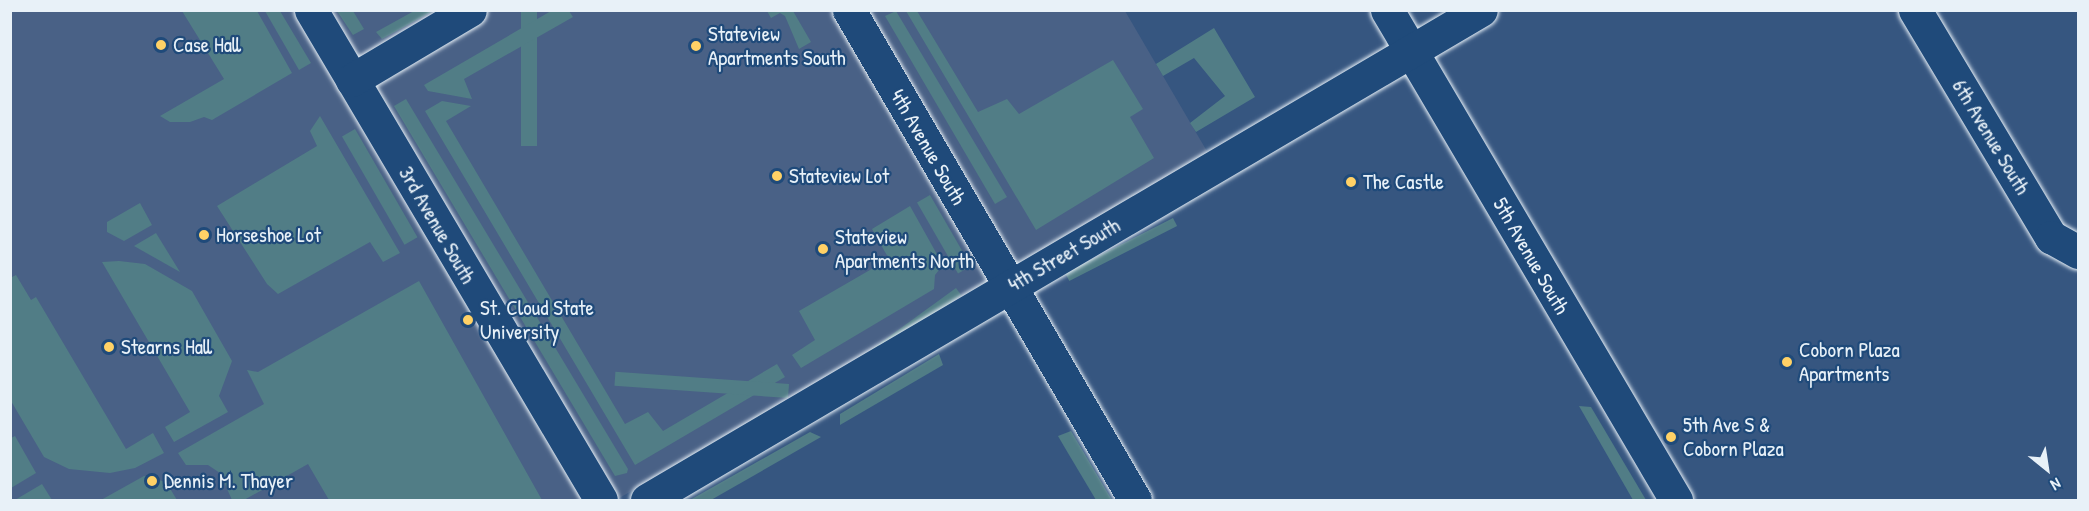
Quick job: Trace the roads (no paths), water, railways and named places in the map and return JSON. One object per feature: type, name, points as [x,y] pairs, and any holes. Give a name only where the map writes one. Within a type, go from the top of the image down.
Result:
[{"type":"street","name":"3rd Avenue South","points":[[311,10],[601,501]]},
{"type":"street","points":[[352,80],[470,10]]},
{"type":"street","name":"4th Avenue South","points":[[849,10],[1135,501]]},
{"type":"street","name":"5th Avenue South","points":[[1387,10],[1676,501]]},
{"type":"street","name":"4th Street South","points":[[648,501],[1481,10]]},
{"type":"street","name":"6th Avenue South","points":[[1915,10],[2051,237],[2079,252]]},
{"type":"place","name":"Case Hall","points":[[161,45]]},
{"type":"place","name":"Stateview Apartments South","points":[[696,46]]},
{"type":"place","name":"Stateview Lot","points":[[777,176]]},
{"type":"place","name":"The Castle","points":[[1351,182]]},
{"type":"place","name":"Horseshoe Lot","points":[[204,235]]},
{"type":"place","name":"Stateview Apartments North","points":[[823,249]]},
{"type":"place","name":"St. Cloud State University","points":[[468,320]]},
{"type":"place","name":"Stearns Hall","points":[[109,347]]},
{"type":"place","name":"Coborn Plaza Apartments","points":[[1787,362]]},
{"type":"place","name":"5th Ave S & Coborn Plaza","points":[[1671,437]]},
{"type":"place","name":"Dennis M. Thayer","points":[[152,481]]}]
